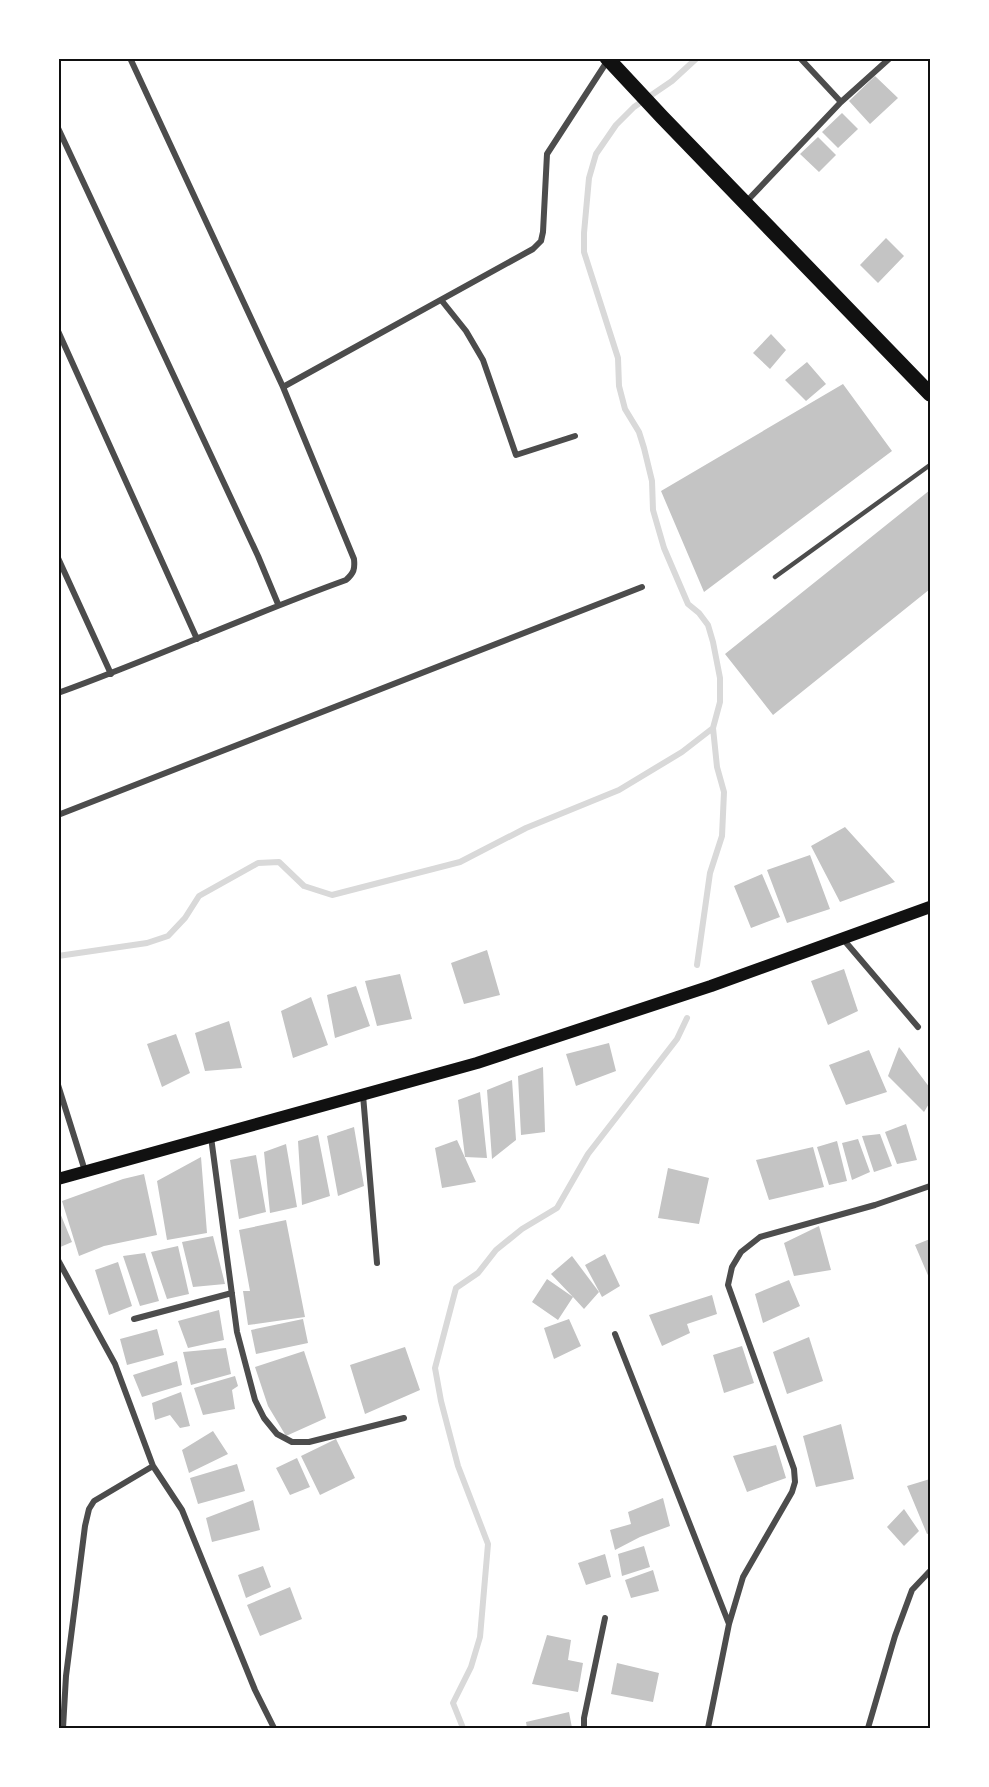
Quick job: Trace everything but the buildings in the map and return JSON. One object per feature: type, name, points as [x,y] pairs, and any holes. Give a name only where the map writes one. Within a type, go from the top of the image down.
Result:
[{"type":"main road","points":[[608,59],[930,394]]},
{"type":"main road","points":[[58,1179],[477,1063],[711,986],[930,907]]},
{"type":"street","points":[[58,693],[111,674],[278,604],[346,579],[353,574],[355,568],[354,559],[283,387],[130,58]]},
{"type":"street","points":[[800,58],[841,102]]},
{"type":"street","points":[[745,203],[841,102],[890,58]]},
{"type":"street","points":[[283,387],[442,301],[533,249],[541,241],[547,154],[608,59]]},
{"type":"street","points":[[58,128],[253,545],[278,604]]},
{"type":"street","points":[[442,301],[466,331],[483,360],[516,455],[575,435]]},
{"type":"street","points":[[58,331],[197,639]]},
{"type":"street","points":[[58,558],[111,674]]},
{"type":"street","points":[[58,815],[642,586]]},
{"type":"street","points":[[843,939],[918,1026]]},
{"type":"street","points":[[58,1085],[85,1171]]},
{"type":"street","points":[[363,1094],[377,1263]]},
{"type":"street","points":[[211,1136],[237,1332],[255,1400],[264,1418],[277,1434],[292,1442],[309,1442],[404,1418]]},
{"type":"street","points":[[708,1728],[729,1624],[743,1576],[792,1492],[795,1482],[794,1469],[728,1286],[732,1267],[741,1252],[760,1237],[875,1205],[930,1186]]},
{"type":"street","points":[[58,1260],[115,1364],[153,1466],[182,1510],[255,1690],[274,1728]]},
{"type":"street","points":[[134,1319],[232,1293]]},
{"type":"street","points":[[615,1334],[729,1624]]},
{"type":"street","points":[[63,1728],[66,1676],[89,1509],[94,1501],[153,1466]]},
{"type":"street","points":[[868,1728],[895,1636],[912,1590],[930,1571]]},
{"type":"street","points":[[584,1728],[584,1718],[605,1618]]},
{"type":"lane","points":[[774,578],[930,465]]},
{"type":"waterway","points":[[58,956],[147,943],[168,936],[185,918],[199,896],[258,863],[279,862],[304,886],[332,895],[460,862],[526,828],[619,790],[682,752],[713,728],[720,702],[720,678],[713,642],[708,625],[688,604],[664,548],[653,510],[652,481],[644,448],[639,432],[625,409],[619,386],[618,358],[584,252],[589,178],[596,154],[616,125],[634,107],[672,81],[697,58]]},
{"type":"waterway","points":[[697,965],[710,873],[722,836],[724,792],[717,767],[713,728]]},
{"type":"waterway","points":[[463,1728],[453,1703],[471,1667],[480,1637],[488,1544],[458,1466],[435,1368],[456,1288],[478,1273],[496,1250],[522,1229],[557,1208],[588,1154],[677,1039],[687,1018]]}]
